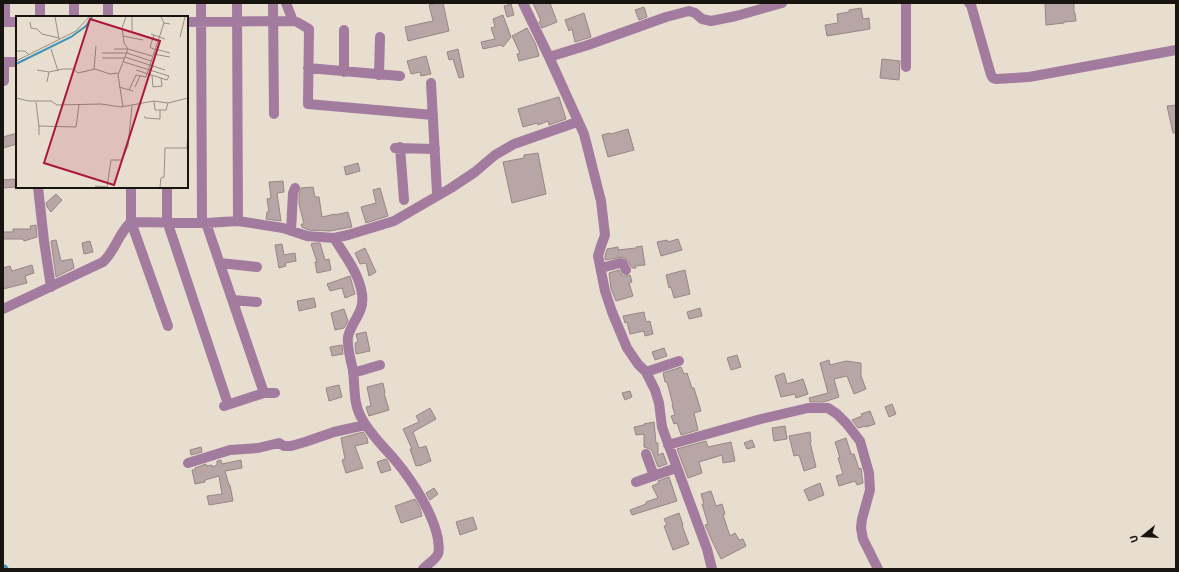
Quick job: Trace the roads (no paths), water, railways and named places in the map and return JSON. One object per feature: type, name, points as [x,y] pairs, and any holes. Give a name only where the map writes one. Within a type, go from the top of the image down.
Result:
[{"type":"street","points":[[5,3],[4,22],[16,22]]},
{"type":"street","points":[[40,3],[40,16]]},
{"type":"street","points":[[74,3],[74,16]]},
{"type":"street","points":[[108,3],[108,16]]},
{"type":"street","points":[[201,3],[204,222],[233,300],[264,393]]},
{"type":"street","points":[[237,3],[238,221]]},
{"type":"street","points":[[273,3],[274,114]]},
{"type":"street","points":[[286,3],[293,22]]},
{"type":"street","points":[[523,3],[549,57],[577,122],[584,134],[601,201],[606,235],[598,256],[605,291],[627,348],[638,364],[646,372],[655,390],[659,403],[662,427],[707,549],[712,569]]},
{"type":"street","points":[[549,57],[588,45],[666,17],[681,8],[695,13],[702,19],[711,21],[736,16],[782,3]]},
{"type":"street","points":[[906,3],[906,67]]},
{"type":"street","points":[[969,3],[971,5],[991,75],[996,79],[1029,77],[1176,50]]},
{"type":"street","points":[[188,22],[297,22],[309,29],[308,104],[433,115]]},
{"type":"street","points":[[344,30],[344,72]]},
{"type":"street","points":[[379,75],[380,38]]},
{"type":"street","points":[[4,81],[4,62],[16,62]]},
{"type":"street","points":[[308,68],[400,76]]},
{"type":"street","points":[[432,83],[437,193]]},
{"type":"street","points":[[3,309],[103,262],[107,258],[124,228],[131,222],[238,221],[283,228],[307,236],[334,238],[348,235],[394,221],[451,188],[475,172],[495,155],[514,144],[577,122]]},
{"type":"street","points":[[404,200],[397,148],[435,149]]},
{"type":"street","points":[[38,188],[51,287]]},
{"type":"street","points":[[131,188],[131,222],[168,326]]},
{"type":"street","points":[[167,188],[167,222],[226,405],[264,393],[275,392]]},
{"type":"street","points":[[291,231],[293,193],[295,188]]},
{"type":"street","points":[[334,238],[354,268],[362,294],[362,305],[348,337],[359,414],[365,425],[413,485],[426,508],[436,532],[440,549],[438,554],[423,569]]},
{"type":"street","points":[[220,263],[257,267]]},
{"type":"street","points":[[601,268],[620,263],[623,264],[626,270]]},
{"type":"street","points":[[233,300],[256,302]]},
{"type":"street","points":[[646,372],[679,360]]},
{"type":"street","points":[[353,373],[380,365]]},
{"type":"street","points":[[668,445],[808,408],[828,408],[846,423],[860,441],[869,473],[870,490],[861,528],[863,539],[878,569]]},
{"type":"street","points":[[188,463],[230,450],[258,448],[279,443],[284,446],[291,446],[334,432],[365,425]]},
{"type":"street","points":[[646,454],[654,476]]},
{"type":"street","points":[[636,482],[676,468]]}]
